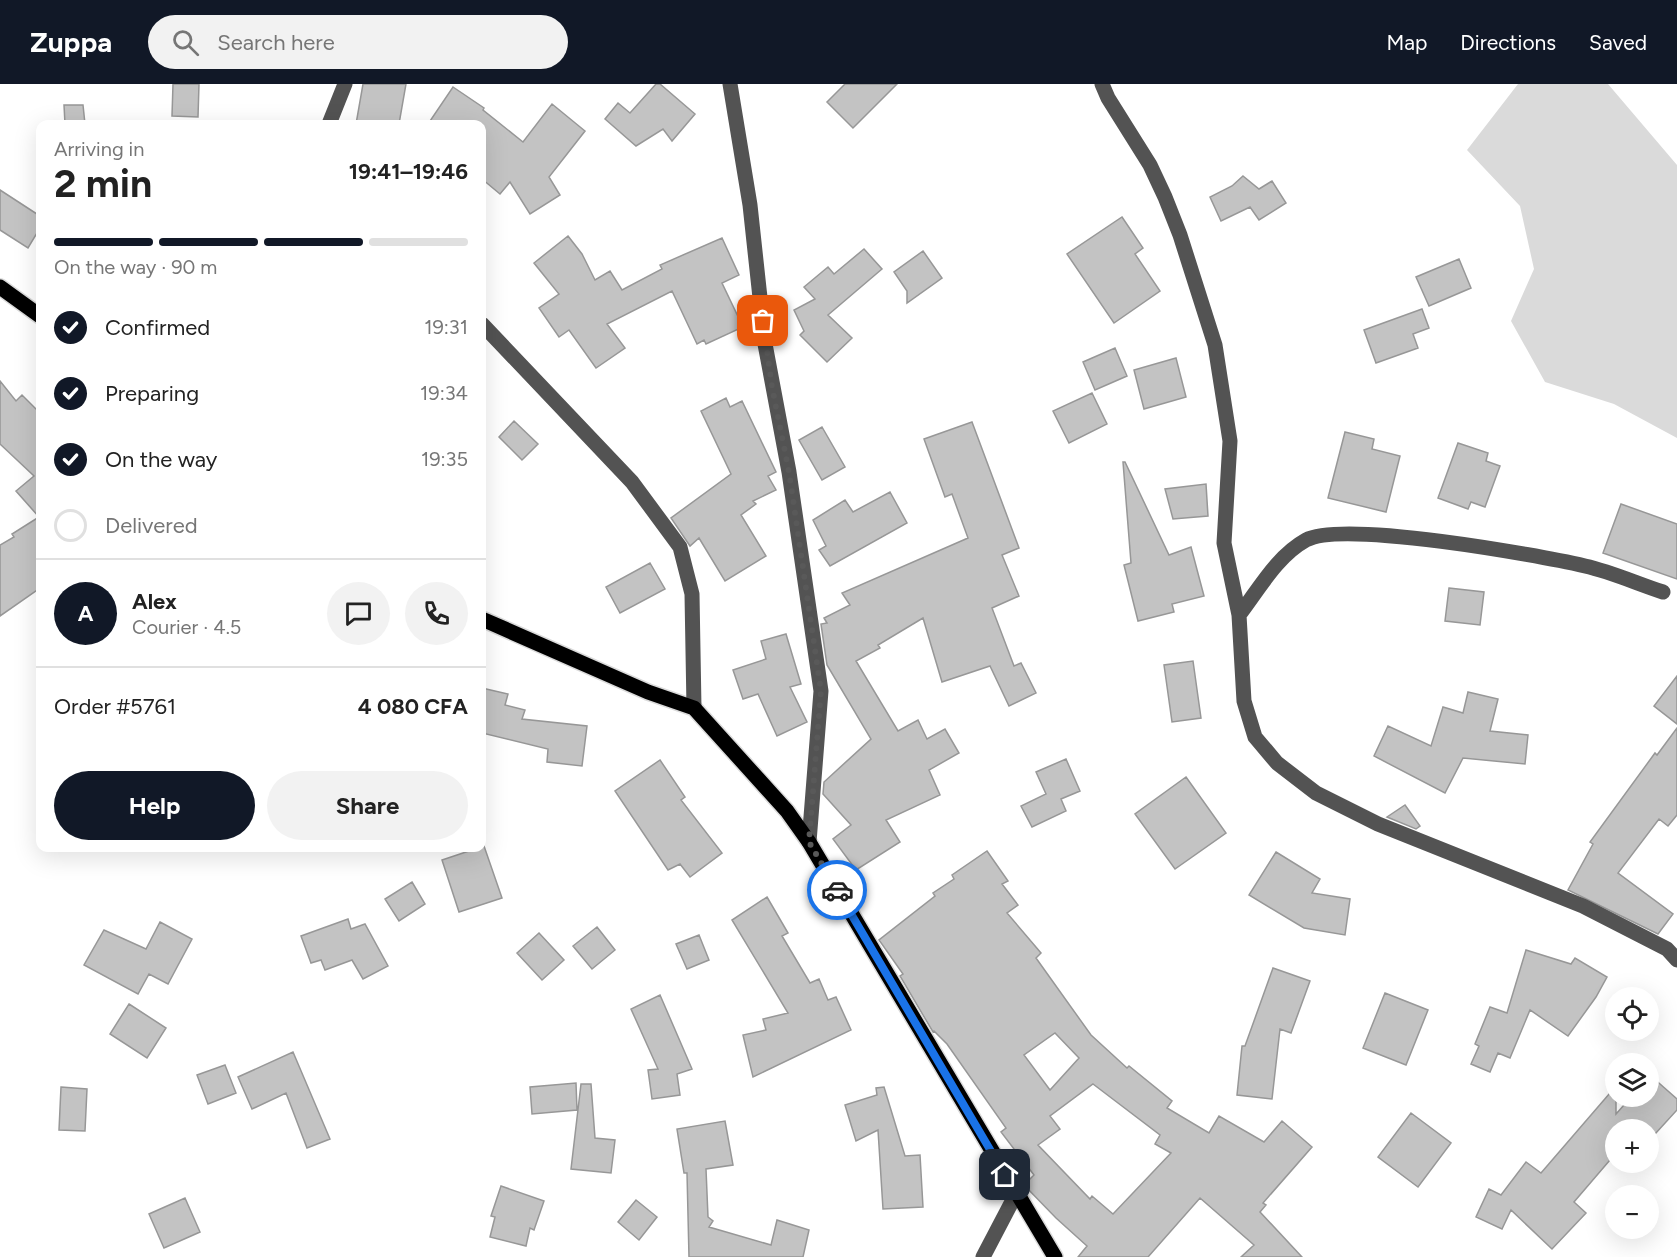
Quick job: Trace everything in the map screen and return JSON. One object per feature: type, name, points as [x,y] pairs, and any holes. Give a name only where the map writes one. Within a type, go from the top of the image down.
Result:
[{"type":"main road","points":[[0,287],[36,313]]},
{"type":"main road","points":[[486,621],[648,692],[694,708],[787,811],[809,842],[1055,1257]]},
{"type":"street","points":[[331,120],[345,84]]},
{"type":"street","points":[[730,84],[750,205],[765,344],[789,472],[821,691],[809,842]]},
{"type":"street","points":[[1102,84],[1108,98],[1145,157],[1165,197],[1180,235],[1215,345],[1230,441],[1224,543],[1239,615],[1244,700],[1255,737],[1277,763],[1316,793],[1368,818],[1583,906],[1667,949],[1677,960]]},
{"type":"street","points":[[486,328],[632,482],[680,547],[692,594],[694,708]]},
{"type":"street","points":[[1239,615],[1284,556],[1307,539],[1335,534],[1437,540],[1576,564],[1663,592]]},
{"type":"street","points":[[983,1257],[1016,1194]]},
{"type":"shaded area","points":[[1518,84],[1608,84],[1677,165],[1677,438],[1614,404],[1545,382],[1511,321],[1534,269],[1520,206],[1467,150]]},
{"type":"building","points":[[173,84],[199,84],[198,117],[172,116]]},
{"type":"building","points":[[363,84],[406,84],[400,120],[357,120]]},
{"type":"building","points":[[656,84],[660,84],[695,114],[672,141],[663,129],[636,146],[605,119],[618,103],[630,113]]},
{"type":"building","points":[[845,84],[897,84],[853,128],[827,102]]},
{"type":"building","points":[[453,87],[484,108],[483,110],[523,142],[552,104],[585,131],[549,177],[560,195],[530,214],[510,182],[500,194],[486,182],[486,120],[431,120]]},
{"type":"building","points":[[64,105],[83,105],[85,120],[65,120]]},
{"type":"building","points":[[1243,176],[1259,189],[1272,181],[1286,203],[1259,220],[1250,207],[1221,221],[1210,197],[1232,186]]},
{"type":"building","points":[[0,190],[36,213],[36,235],[28,248],[0,230]]},
{"type":"building","points":[[1122,217],[1143,248],[1135,254],[1160,291],[1114,323],[1067,254]]},
{"type":"building","points":[[568,236],[582,254],[595,280],[610,271],[622,290],[662,269],[660,265],[722,238],[739,275],[722,283],[743,327],[706,344],[704,340],[697,344],[672,291],[607,324],[625,348],[596,368],[569,330],[559,337],[539,308],[559,294],[534,263]]},
{"type":"building","points":[[864,249],[882,269],[828,315],[852,338],[827,362],[800,335],[804,331],[794,310],[815,299],[804,287],[828,267],[834,274]]},
{"type":"building","points":[[923,251],[942,278],[907,303],[907,291],[894,272]]},
{"type":"building","points":[[1459,259],[1471,288],[1429,306],[1416,277]]},
{"type":"building","points":[[1422,309],[1429,328],[1413,334],[1418,348],[1376,363],[1364,330]]},
{"type":"building","points":[[1115,348],[1127,376],[1095,390],[1083,362]]},
{"type":"building","points":[[1176,358],[1186,397],[1144,409],[1134,370]]},
{"type":"building","points":[[0,381],[16,401],[22,395],[36,409],[36,514],[16,491],[34,476],[0,444]]},
{"type":"building","points":[[1092,393],[1107,424],[1069,443],[1053,411]]},
{"type":"building","points":[[726,398],[730,407],[742,401],[776,472],[768,476],[776,490],[753,501],[756,504],[741,515],[766,556],[725,581],[699,538],[690,546],[671,518],[731,474],[701,411]]},
{"type":"building","points":[[514,421],[538,444],[522,460],[499,437]]},
{"type":"building","points":[[972,422],[1019,548],[1002,555],[1019,596],[992,608],[1014,666],[1021,663],[1036,693],[1009,706],[990,666],[942,682],[923,618],[878,645],[880,648],[856,661],[898,731],[918,720],[927,739],[945,729],[959,753],[929,770],[940,795],[886,820],[900,842],[856,870],[833,839],[851,825],[823,794],[824,782],[871,739],[827,665],[821,624],[827,623],[824,618],[850,605],[842,593],[968,538],[952,494],[945,497],[924,439]]},
{"type":"building","points":[[822,427],[845,467],[822,480],[799,440]]},
{"type":"building","points":[[1345,432],[1374,439],[1372,449],[1400,456],[1386,512],[1328,498]]},
{"type":"building","points":[[1458,443],[1488,453],[1486,461],[1500,466],[1485,507],[1471,502],[1468,509],[1438,498]]},
{"type":"building","points":[[1123,462],[1169,555],[1191,547],[1204,596],[1172,604],[1174,612],[1138,621],[1124,565],[1131,563]]},
{"type":"building","points":[[1206,484],[1208,516],[1173,519],[1165,489]]},
{"type":"building","points":[[890,492],[907,523],[830,566],[819,550],[826,546],[813,520],[845,500],[853,512]]},
{"type":"building","points":[[1621,504],[1677,524],[1677,579],[1603,553]]},
{"type":"building","points":[[36,519],[36,591],[0,616],[0,545],[14,537],[12,534]]},
{"type":"building","points":[[650,563],[665,589],[620,613],[606,587]]},
{"type":"building","points":[[1449,588],[1484,592],[1480,625],[1445,621]]},
{"type":"building","points":[[786,634],[801,684],[790,687],[807,722],[777,736],[758,694],[743,699],[733,670],[766,659],[761,641]]},
{"type":"building","points":[[1193,661],[1201,718],[1172,722],[1164,665]]},
{"type":"building","points":[[1677,676],[1677,724],[1654,706]]},
{"type":"building","points":[[486,689],[508,694],[505,705],[525,710],[522,719],[587,726],[582,766],[547,762],[548,749],[486,734]]},
{"type":"building","points":[[1468,692],[1498,699],[1490,731],[1528,735],[1525,764],[1463,758],[1445,793],[1374,756],[1388,726],[1431,746],[1443,707],[1463,713]]},
{"type":"building","points":[[1677,728],[1677,815],[1668,826],[1659,819],[1618,873],[1673,914],[1658,934],[1568,890],[1593,844],[1590,842],[1655,753],[1657,755]]},
{"type":"building","points":[[1066,759],[1080,791],[1061,799],[1066,811],[1032,827],[1021,806],[1046,794],[1036,772]]},
{"type":"building","points":[[660,760],[685,797],[681,800],[722,853],[690,877],[680,864],[668,870],[615,791]]},
{"type":"building","points":[[1186,777],[1226,833],[1175,869],[1135,814]]},
{"type":"building","points":[[1405,805],[1420,826],[1416,829],[1387,817]]},
{"type":"building","points":[[987,851],[1008,881],[1002,884],[1018,905],[1007,913],[1041,953],[1036,958],[1091,1035],[1127,1068],[1129,1066],[1172,1101],[1167,1108],[1209,1133],[1219,1116],[1264,1142],[1282,1121],[1312,1147],[1263,1203],[1266,1205],[1260,1212],[1302,1257],[1241,1257],[1254,1245],[1200,1198],[1148,1257],[1078,1257],[1087,1246],[1024,1185],[1034,1175],[1001,1132],[1006,1128],[947,1044],[933,1032],[900,976],[903,974],[879,940],[935,896],[933,893],[954,879],[952,875]],"holes":[[[1055,1033],[1079,1058],[1050,1090],[1024,1055]],[[1093,1084],[1160,1135],[1155,1144],[1171,1153],[1113,1214],[1092,1196],[1090,1199],[1038,1145],[1060,1129],[1050,1116]]]},
{"type":"building","points":[[466,852],[486,852],[502,898],[459,912],[442,860]]},
{"type":"building","points":[[1276,852],[1320,879],[1312,893],[1350,899],[1345,935],[1304,928],[1249,895]]},
{"type":"building","points":[[412,882],[425,904],[399,921],[385,899]]},
{"type":"building","points":[[767,897],[788,933],[782,936],[810,983],[819,979],[828,1000],[836,997],[851,1030],[753,1077],[743,1035],[766,1030],[763,1019],[788,1013],[732,920]]},
{"type":"building","points":[[348,919],[351,929],[365,924],[388,966],[363,979],[352,960],[325,970],[321,960],[311,963],[301,936]]},
{"type":"building","points":[[160,922],[192,939],[168,984],[149,974],[138,994],[84,965],[104,930],[146,949]]},
{"type":"building","points":[[597,927],[615,950],[592,969],[573,946]]},
{"type":"building","points":[[539,933],[564,960],[542,980],[517,953]]},
{"type":"building","points":[[699,935],[709,960],[687,969],[676,944]]},
{"type":"building","points":[[1526,950],[1571,964],[1575,958],[1607,977],[1596,997],[1568,1036],[1530,1010],[1510,1058],[1498,1053],[1490,1072],[1471,1064],[1479,1046],[1475,1044],[1490,1007],[1507,1013]]},
{"type":"building","points":[[1273,968],[1310,981],[1291,1033],[1280,1029],[1272,1099],[1237,1095],[1242,1046],[1245,1046]]},
{"type":"building","points":[[1385,993],[1428,1010],[1406,1065],[1363,1048]]},
{"type":"building","points":[[660,995],[692,1069],[677,1074],[680,1095],[652,1099],[648,1070],[658,1069],[631,1009]]},
{"type":"building","points":[[129,1004],[166,1028],[147,1058],[110,1034]]},
{"type":"building","points":[[293,1052],[330,1139],[307,1148],[286,1093],[252,1109],[238,1077]]},
{"type":"building","points":[[225,1065],[236,1093],[208,1104],[197,1075]]},
{"type":"building","points":[[576,1083],[577,1110],[532,1114],[530,1087]]},
{"type":"building","points":[[1659,1083],[1677,1099],[1677,1110],[1659,1130],[1659,1119],[1605,1119],[1605,1166],[1574,1202],[1586,1213],[1552,1249],[1511,1210],[1502,1229],[1476,1217],[1489,1189],[1501,1195],[1526,1162],[1541,1173],[1605,1099],[1605,1107],[1616,1107],[1616,1114],[1622,1107],[1659,1107]]},
{"type":"building","points":[[581,1084],[591,1084],[595,1138],[615,1140],[611,1173],[571,1169]]},
{"type":"building","points":[[61,1087],[87,1089],[85,1131],[59,1130]]},
{"type":"building","points":[[884,1087],[905,1156],[920,1155],[923,1207],[883,1209],[878,1130],[856,1141],[845,1105],[877,1095],[876,1088]]},
{"type":"building","points":[[1411,1113],[1451,1143],[1418,1187],[1378,1157]]},
{"type":"building","points":[[725,1121],[733,1165],[706,1169],[708,1217],[713,1221],[709,1227],[771,1245],[777,1220],[809,1230],[803,1257],[689,1257],[687,1173],[684,1173],[677,1129]]},
{"type":"building","points":[[501,1186],[544,1201],[534,1230],[530,1228],[526,1246],[490,1237],[495,1217],[491,1216]]},
{"type":"building","points":[[185,1198],[200,1232],[164,1248],[149,1214]]},
{"type":"building","points":[[636,1200],[657,1217],[639,1240],[618,1222]]},
{"type":"way so far","points":[[763,321],[772,387],[789,472],[821,691],[809,842],[837,890]]},
{"type":"route","points":[[837,890],[1005,1175]]}]
